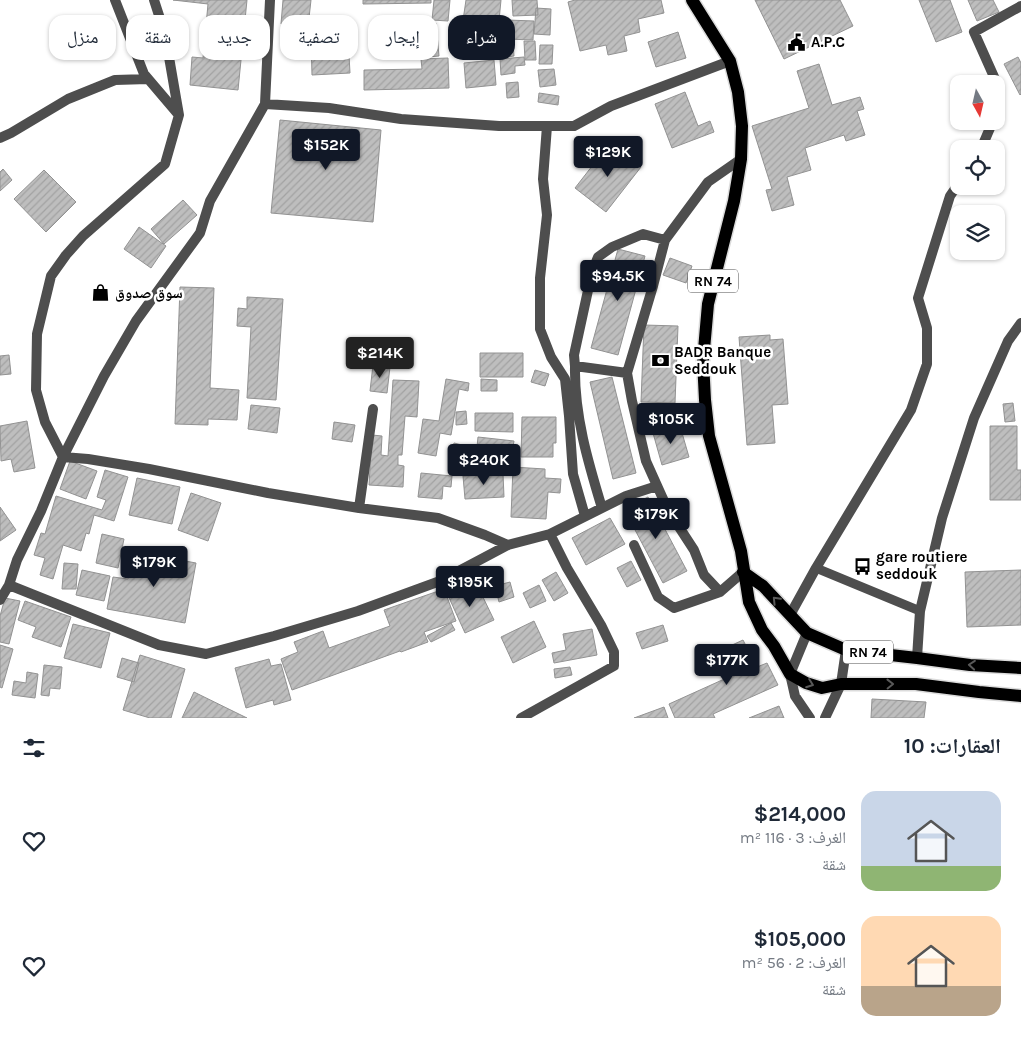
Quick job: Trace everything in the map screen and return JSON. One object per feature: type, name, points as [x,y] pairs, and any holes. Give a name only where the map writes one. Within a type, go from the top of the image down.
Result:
[{"type":"main road","name":"RN 74","points":[[692,0],[730,61],[738,92],[742,126],[741,159],[734,201],[708,304],[703,361],[705,400],[710,436],[741,551],[749,602],[762,630],[774,646],[790,674],[806,683],[822,688],[842,684],[916,684],[1021,696]]},
{"type":"main road","name":"RN 74","points":[[743,572],[763,586],[807,633],[846,650],[970,665],[1021,668]]},
{"type":"street","points":[[115,0],[144,74],[179,114]]},
{"type":"street","points":[[63,457],[45,422],[36,390],[36,334],[51,276],[66,255],[83,236],[164,164],[179,114],[165,34],[154,0]]},
{"type":"street","points":[[0,600],[9,585],[17,560],[41,511],[63,457],[104,376],[136,321],[200,233],[210,201],[264,104],[270,0]]},
{"type":"street","points":[[993,75],[974,32],[1021,6]]},
{"type":"street","points":[[264,104],[329,108],[401,119],[499,126],[574,126],[611,106],[730,61]]},
{"type":"street","points":[[0,138],[68,99],[115,80],[148,79]]},
{"type":"street","points":[[547,126],[543,179],[547,216],[540,278],[540,329],[551,357],[564,379],[573,474],[585,516]]},
{"type":"street","points":[[720,592],[704,575],[694,550],[668,510],[646,461],[627,373],[653,286],[664,240],[708,182],[741,159]]},
{"type":"street","points":[[790,615],[911,410],[927,364],[927,328],[918,298],[951,195]]},
{"type":"street","points":[[602,508],[580,430],[574,382],[574,355],[592,272],[598,257],[612,247],[643,234],[664,240]]},
{"type":"street","points":[[917,658],[920,611],[942,518],[974,418],[1008,342],[1021,323]]},
{"type":"street","points":[[575,366],[627,373]]},
{"type":"street","points":[[359,508],[374,409]]},
{"type":"street","points":[[63,457],[149,469],[268,493],[359,508],[438,518],[508,545]]},
{"type":"street","points":[[9,585],[159,645],[206,654],[358,611],[431,585],[508,545],[550,534],[626,496],[657,486]]},
{"type":"street","points":[[521,718],[614,666],[614,652],[601,625],[567,568],[550,534]]},
{"type":"street","points":[[634,546],[658,597],[674,608],[720,592],[743,572]]},
{"type":"street","points":[[807,633],[790,674],[795,696],[810,718]]},
{"type":"street","points":[[825,718],[842,684],[846,650]]},
{"type":"lane","points":[[816,568],[920,611]]},
{"type":"building","points":[[173,0],[247,0],[246,15],[207,15],[208,4]]},
{"type":"building","points":[[283,0],[311,0],[309,15],[282,15]]},
{"type":"building","points":[[363,0],[431,0],[431,3],[363,4]]},
{"type":"building","points":[[434,0],[450,0],[448,21],[438,20],[438,15],[432,15]]},
{"type":"building","points":[[466,0],[501,0],[500,15],[464,15]]},
{"type":"building","points":[[512,0],[537,0],[538,15],[513,15]]},
{"type":"building","points":[[575,0],[661,0],[664,13],[638,19],[640,32],[624,36],[627,51],[608,55],[606,45],[580,51],[568,2]]},
{"type":"building","name":"A.P.C","points":[[755,0],[840,0],[853,26],[784,59]]},
{"type":"building","points":[[919,0],[950,0],[962,32],[936,42]]},
{"type":"building","points":[[968,0],[993,0],[999,12],[977,21]]},
{"type":"building","points":[[536,8],[551,9],[550,35],[534,34]]},
{"type":"building","points":[[515,20],[534,21],[533,40],[515,39]]},
{"type":"building","points":[[678,32],[686,58],[656,67],[648,42]]},
{"type":"building","points":[[524,41],[535,41],[536,60],[525,60]]},
{"type":"building","points":[[540,45],[553,45],[552,64],[539,64]]},
{"type":"building","points":[[192,57],[199,58],[199,60],[241,60],[238,90],[190,85]]},
{"type":"building","points":[[524,57],[525,65],[515,66],[515,73],[501,75],[500,60],[515,60],[515,58]]},
{"type":"building","points":[[1018,57],[1021,63],[1020,95],[1004,64]]},
{"type":"building","points":[[438,58],[448,58],[449,88],[364,90],[364,70],[422,69],[421,60],[438,60]]},
{"type":"building","points":[[312,60],[349,60],[350,73],[312,75]]},
{"type":"building","points":[[494,60],[496,85],[466,88],[464,63]]},
{"type":"building","points":[[819,64],[832,105],[860,97],[864,109],[857,111],[865,135],[846,141],[844,135],[805,148],[811,170],[787,177],[794,205],[772,211],[766,190],[772,189],[752,126],[809,108],[797,71]]},
{"type":"building","points":[[554,69],[556,85],[540,87],[538,70]]},
{"type":"building","points":[[518,82],[519,97],[507,98],[506,83]]},
{"type":"building","points":[[685,92],[698,126],[710,121],[714,132],[672,148],[655,104]]},
{"type":"building","points":[[539,93],[559,96],[558,105],[538,102]]},
{"type":"building","points":[[280,120],[381,130],[373,222],[271,213]]},
{"type":"building","points":[[610,143],[641,167],[606,212],[575,188]]},
{"type":"building","points":[[3,169],[12,180],[0,191],[0,172]]},
{"type":"building","points":[[44,170],[76,202],[46,232],[14,199]]},
{"type":"building","points":[[183,200],[197,215],[164,244],[151,229]]},
{"type":"building","points":[[139,227],[166,246],[151,268],[124,249]]},
{"type":"building","points":[[618,249],[645,256],[618,355],[591,348]]},
{"type":"building","points":[[670,258],[692,266],[686,283],[663,275]]},
{"type":"building","points":[[180,287],[214,288],[210,388],[239,390],[237,420],[208,419],[208,425],[175,424]]},
{"type":"building","points":[[247,297],[283,299],[276,400],[247,398],[251,327],[237,326],[238,308],[247,309]]},
{"type":"building","name":"BADR Banque Seddouk","points":[[644,325],[678,326],[675,403],[641,402]]},
{"type":"building","points":[[770,335],[770,340],[783,339],[788,404],[772,405],[775,443],[747,445],[739,337]]},
{"type":"building","points":[[480,353],[523,353],[523,377],[480,377]]},
{"type":"building","points":[[9,355],[11,374],[0,375],[0,356]]},
{"type":"building","points":[[373,365],[390,367],[387,393],[370,391]]},
{"type":"building","points":[[535,370],[549,374],[545,386],[531,382]]},
{"type":"building","points":[[612,377],[636,473],[613,479],[590,382]]},
{"type":"building","points":[[446,379],[469,383],[468,391],[459,389],[451,435],[440,433],[436,456],[418,453],[423,419],[439,421]]},
{"type":"building","points":[[481,379],[497,380],[497,391],[481,391]]},
{"type":"building","points":[[393,380],[419,381],[417,417],[405,416],[402,455],[398,455],[398,465],[404,466],[403,487],[369,485],[372,435],[382,436],[381,455],[388,456]]},
{"type":"building","points":[[1013,403],[1015,421],[1005,422],[1003,404]]},
{"type":"building","points":[[251,405],[280,408],[277,433],[248,429]]},
{"type":"building","points":[[466,411],[467,424],[456,425],[456,412]]},
{"type":"building","points":[[475,413],[513,413],[513,432],[475,431]]},
{"type":"building","points":[[522,417],[556,417],[556,443],[553,443],[553,457],[521,457]]},
{"type":"building","points":[[27,421],[35,468],[14,472],[11,459],[1,461],[0,426]]},
{"type":"building","points":[[334,422],[355,425],[352,442],[332,439]]},
{"type":"building","points":[[680,426],[689,457],[662,465],[653,433]]},
{"type":"building","points":[[990,426],[1017,426],[1017,470],[1021,470],[1021,500],[990,500]]},
{"type":"building","points":[[478,437],[514,441],[512,452],[477,447]]},
{"type":"building","points":[[454,443],[462,445],[458,459],[450,457]]},
{"type":"building","points":[[475,451],[498,452],[498,468],[475,468]]},
{"type":"building","points":[[70,461],[97,471],[86,499],[60,489]]},
{"type":"building","points":[[513,467],[545,469],[545,478],[561,479],[560,493],[548,492],[546,519],[511,517]]},
{"type":"building","points":[[105,470],[128,477],[114,521],[94,515],[89,534],[86,533],[81,551],[63,545],[53,579],[40,575],[45,558],[34,555],[41,533],[45,534],[56,496],[102,510],[106,500],[97,497]]},
{"type":"building","points":[[421,473],[452,476],[451,487],[443,486],[442,499],[418,497]]},
{"type":"building","points":[[503,474],[504,497],[465,499],[463,476]]},
{"type":"building","points":[[137,478],[180,487],[172,524],[129,515]]},
{"type":"building","points":[[191,493],[221,503],[208,541],[178,530]]},
{"type":"building","points":[[648,497],[687,571],[663,583],[624,509]]},
{"type":"building","points":[[0,507],[16,530],[0,541]]},
{"type":"building","points":[[610,518],[625,544],[586,565],[572,538]]},
{"type":"building","points":[[102,534],[124,539],[118,568],[96,563]]},
{"type":"building","points":[[133,550],[196,563],[185,623],[107,609],[113,577],[128,579]]},
{"type":"building","points":[[631,561],[641,580],[627,587],[617,568]]},
{"type":"building","points":[[64,563],[78,564],[76,589],[62,589]]},
{"type":"building","points":[[82,570],[110,576],[104,601],[76,595]]},
{"type":"building","points":[[1021,570],[1021,625],[967,627],[965,572]]},
{"type":"building","points":[[556,572],[568,593],[554,601],[542,580]]},
{"type":"building","points":[[510,582],[514,597],[499,602],[495,586]]},
{"type":"building","points":[[463,583],[469,596],[480,591],[494,620],[465,633],[446,591]]},
{"type":"building","points":[[539,585],[546,601],[530,608],[523,593]]},
{"type":"building","points":[[444,589],[456,621],[424,632],[428,642],[292,690],[281,659],[298,652],[294,642],[323,631],[329,648],[390,626],[384,610]]},
{"type":"building","points":[[5,598],[20,601],[9,644],[0,642],[0,616]]},
{"type":"building","points":[[25,601],[71,617],[61,647],[32,637],[36,627],[18,620]]},
{"type":"building","points":[[534,621],[546,647],[513,663],[501,637]]},
{"type":"building","points":[[451,623],[455,630],[431,642],[427,636]]},
{"type":"building","points":[[73,624],[110,633],[101,668],[64,658]]},
{"type":"building","points":[[663,625],[668,641],[642,649],[636,633]]},
{"type":"building","points":[[592,629],[597,655],[554,663],[552,653],[566,650],[563,634]]},
{"type":"building","points":[[743,640],[757,667],[767,663],[778,685],[713,714],[715,718],[675,718],[669,704],[731,676],[719,651]]},
{"type":"building","points":[[0,645],[13,649],[2,688],[0,687]]},
{"type":"building","points":[[140,655],[185,669],[171,718],[150,718],[123,710]]},
{"type":"building","points":[[122,658],[139,663],[134,682],[117,677]]},
{"type":"building","points":[[269,659],[271,666],[281,664],[291,700],[274,705],[273,700],[246,708],[235,668]]},
{"type":"building","points":[[44,665],[62,667],[60,689],[50,688],[49,696],[41,695]]},
{"type":"building","points":[[570,667],[572,675],[555,678],[554,669]]},
{"type":"building","points":[[27,672],[38,674],[35,698],[12,695],[14,681],[26,683]]},
{"type":"building","points":[[194,692],[247,718],[182,718]]},
{"type":"building","points":[[872,699],[926,702],[924,718],[871,718]]},
{"type":"building","points":[[779,706],[784,718],[749,718]]},
{"type":"building","points":[[664,707],[668,718],[634,718]]},
{"type":"place","name":"A.P.C","points":[[797,42]]},
{"type":"place","name":"سوق صدوق","points":[[101,293]]},
{"type":"place","name":"BADR Banque Seddouk","points":[[660,361]]},
{"type":"place","name":"gare routiere seddouk","points":[[862,566]]}]
